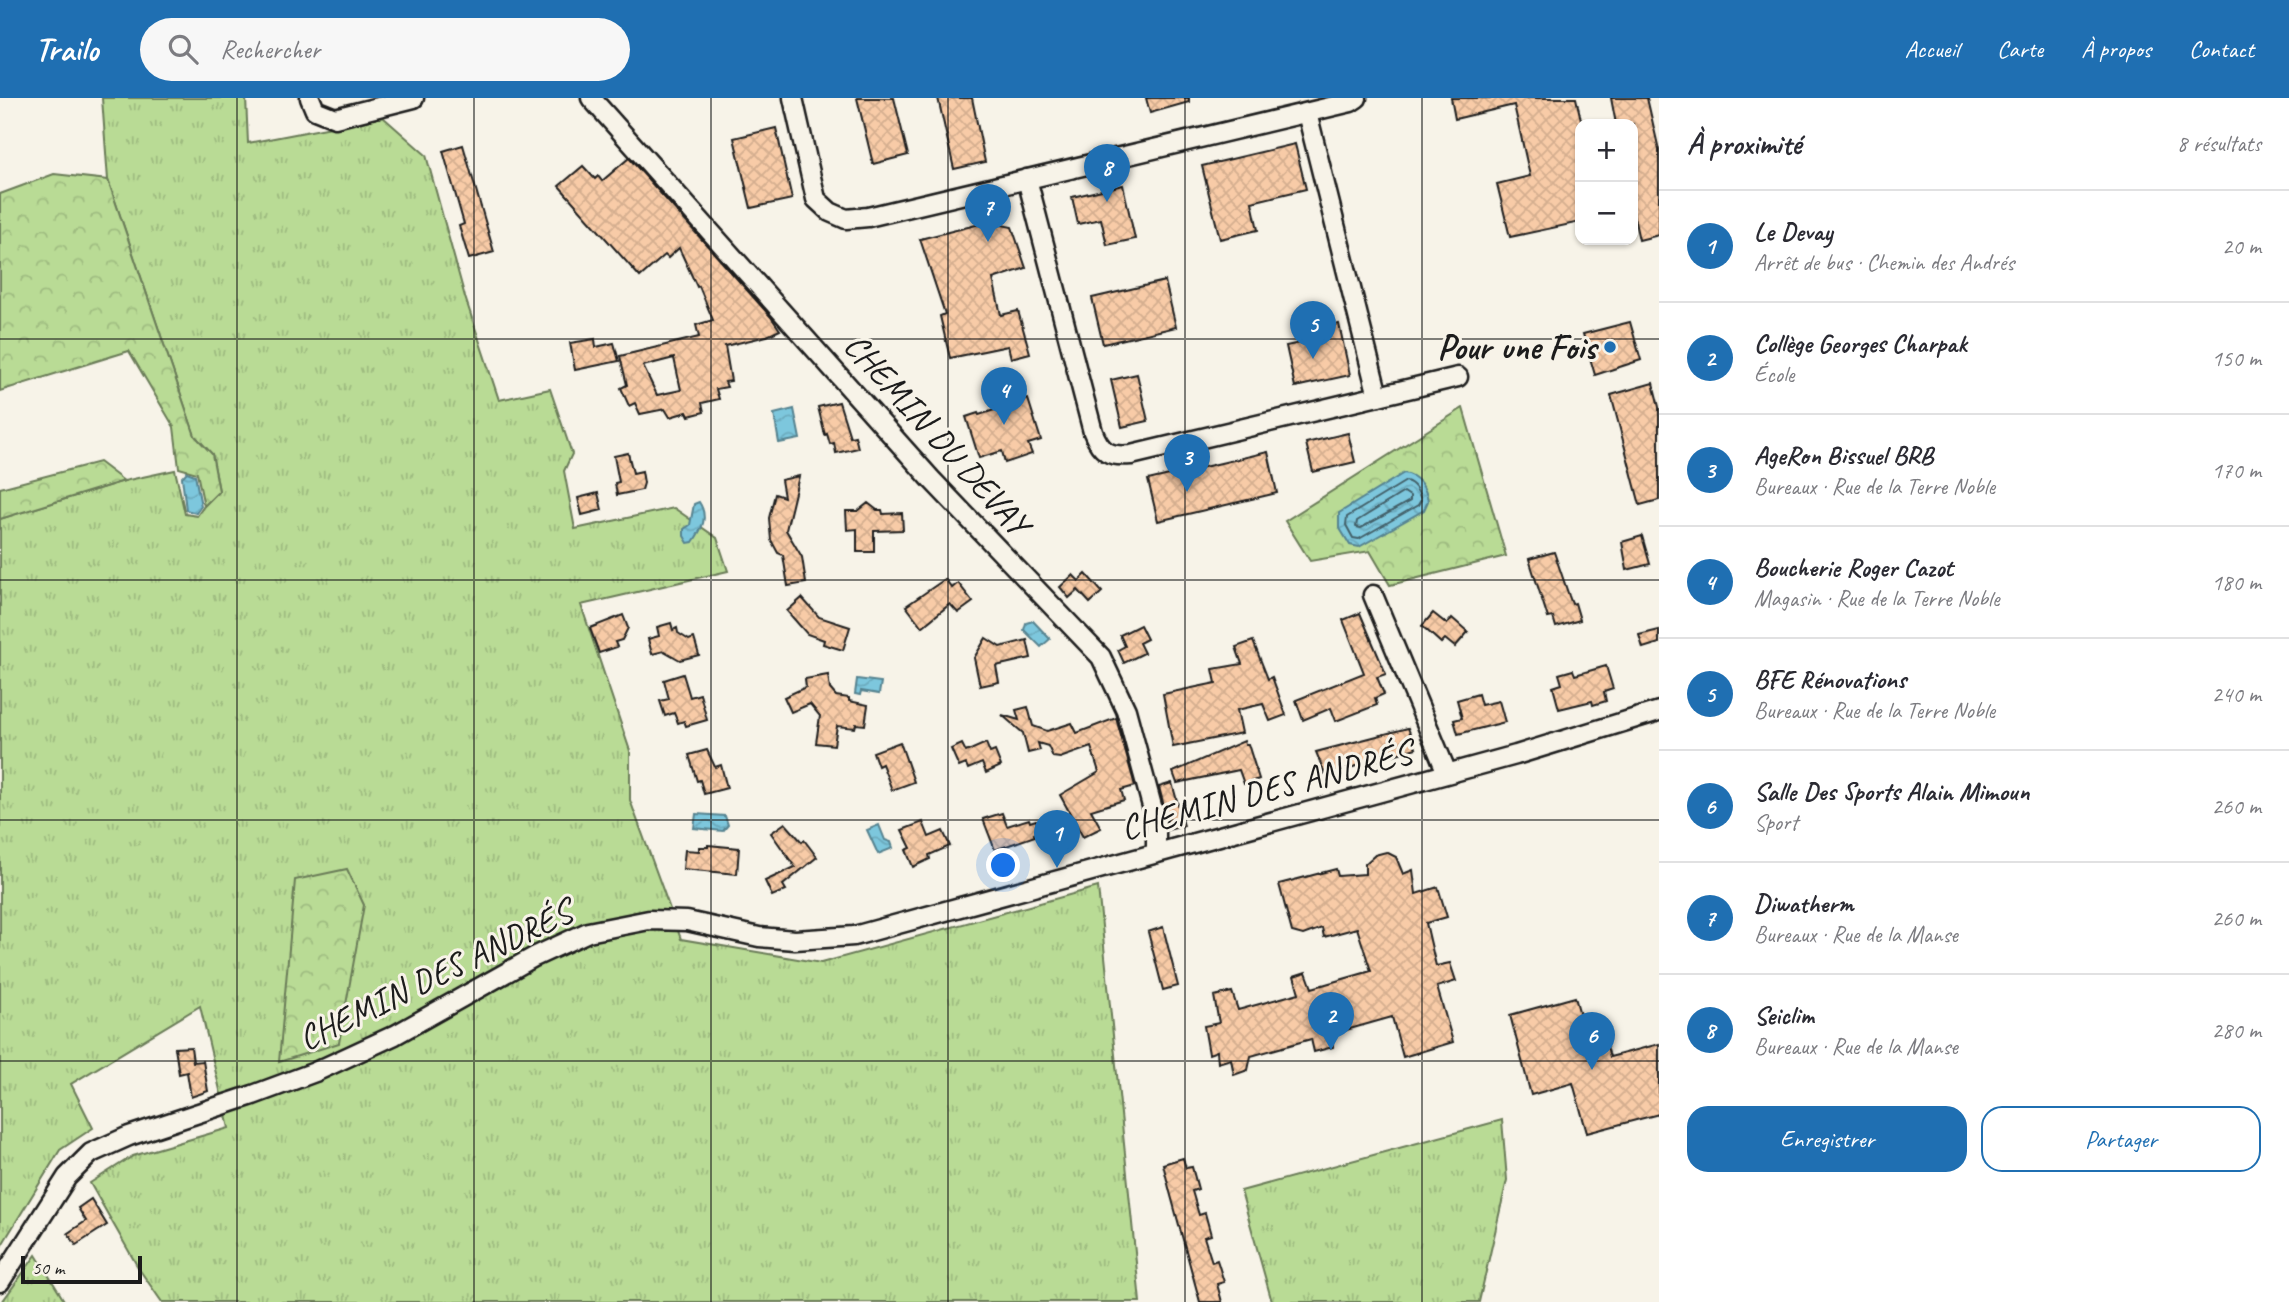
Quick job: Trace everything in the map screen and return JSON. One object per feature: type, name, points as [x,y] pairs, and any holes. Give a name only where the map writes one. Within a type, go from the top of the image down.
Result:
[{"type":"street","points":[[310,98],[315,110],[335,118],[414,98]]},
{"type":"street","name":"CHEMIN DU DEVAY","points":[[591,98],[931,479],[1101,657],[1126,710],[1156,821],[1156,853]]},
{"type":"street","points":[[793,98],[816,199],[830,212],[846,219],[868,217],[1353,102],[1357,98]]},
{"type":"street","points":[[1307,113],[1378,396]]},
{"type":"street","points":[[1027,179],[1093,432],[1100,447],[1114,457],[1458,377]]},
{"type":"street","points":[[1373,594],[1447,773]]},
{"type":"street","name":"CHEMIN DES ANDRÉS","points":[[0,1282],[67,1177],[91,1153],[129,1136],[316,1072],[395,1035],[534,957],[587,932],[649,920],[687,921],[759,937],[795,940],[853,936],[1447,773],[1659,711]]},
{"type":"green space","points":[[102,98],[246,98],[248,143],[383,117],[426,155],[465,297],[499,400],[550,389],[572,454],[564,471],[575,529],[674,508],[717,538],[728,571],[581,605],[630,751],[630,800],[681,939],[821,963],[1098,887],[1140,1302],[162,1302],[139,1269],[90,1183],[133,1156],[229,1128],[200,1006],[71,1084],[93,1128],[60,1150],[0,1248],[0,519],[124,481],[175,470],[185,514],[197,516],[219,491],[212,454],[195,436],[108,180]]},
{"type":"green space","points":[[54,174],[108,180],[195,436],[212,454],[219,491],[204,506],[197,473],[179,468],[174,427],[129,351],[0,391],[0,194]]},
{"type":"green space","points":[[1463,408],[1506,556],[1390,585],[1370,551],[1310,561],[1285,521]]},
{"type":"green space","points":[[99,462],[124,481],[0,519],[0,488]]},
{"type":"green space","points":[[347,869],[364,905],[339,1043],[279,1062],[295,880]]},
{"type":"green space","points":[[1502,1120],[1507,1180],[1479,1302],[1272,1302],[1241,1191]]},
{"type":"green space","points":[[36,1255],[65,1302],[2,1302]]},
{"type":"water","points":[[794,409],[800,439],[779,443],[774,414]]},
{"type":"water","points":[[187,472],[195,475],[201,506],[196,513],[186,510],[182,477]]},
{"type":"water","points":[[1404,473],[1413,476],[1423,487],[1428,501],[1424,510],[1359,547],[1350,545],[1339,527],[1339,513]]},
{"type":"water","points":[[699,502],[704,513],[703,523],[693,542],[688,543],[684,529],[690,525],[694,504]]},
{"type":"water","points":[[1033,621],[1050,639],[1041,647],[1024,630],[1026,623]]},
{"type":"water","points":[[857,679],[881,682],[879,694],[861,691],[860,695],[855,694]]},
{"type":"water","points":[[696,814],[725,816],[728,825],[723,831],[694,828]]},
{"type":"water","points":[[879,825],[885,840],[891,842],[893,848],[878,854],[867,830]]},
{"type":"building","points":[[857,98],[894,98],[908,155],[873,164]]},
{"type":"building","points":[[938,98],[972,98],[985,162],[954,169]]},
{"type":"building","points":[[1146,98],[1189,98],[1189,102],[1150,113]]},
{"type":"building","points":[[1451,98],[1576,98],[1581,119],[1575,119],[1575,223],[1510,237],[1497,184],[1530,176],[1514,105],[1455,119]]},
{"type":"building","points":[[1611,98],[1647,98],[1659,150],[1659,235],[1639,240],[1638,236],[1638,119],[1615,119]]},
{"type":"building","points":[[776,128],[792,199],[751,208],[734,138]]},
{"type":"building","points":[[1295,144],[1306,189],[1252,202],[1258,230],[1220,239],[1202,166]]},
{"type":"building","points":[[463,145],[494,252],[469,259],[459,226],[464,224],[443,151]]},
{"type":"building","points":[[629,158],[780,330],[767,336],[725,346],[731,381],[725,382],[727,387],[716,389],[719,399],[702,403],[704,412],[689,416],[687,412],[670,417],[665,409],[640,414],[635,403],[629,406],[621,388],[627,385],[620,356],[699,337],[696,325],[713,320],[679,248],[668,258],[665,255],[640,277],[559,186],[583,166],[595,179],[598,176],[602,181]],"holes":[[[674,358],[681,390],[657,395],[643,366]]]},
{"type":"building","points":[[1123,185],[1135,239],[1107,245],[1101,219],[1078,224],[1072,197]]},
{"type":"building","points":[[988,222],[1012,227],[1026,268],[993,279],[1001,315],[1018,311],[1030,353],[1011,358],[1008,346],[950,358],[940,316],[945,314],[920,239]]},
{"type":"building","points":[[1165,281],[1176,327],[1103,344],[1092,298]]},
{"type":"building","points":[[1630,322],[1641,360],[1595,375],[1583,334]]},
{"type":"building","points":[[1339,324],[1350,375],[1295,387],[1286,346],[1319,339],[1317,329]]},
{"type":"building","points":[[595,339],[596,347],[614,343],[619,361],[575,370],[570,343]]},
{"type":"building","points":[[1137,374],[1148,421],[1122,427],[1111,380]]},
{"type":"building","points":[[1653,383],[1659,407],[1659,500],[1640,505],[1611,395]]},
{"type":"building","points":[[1028,399],[1041,440],[1028,444],[1032,454],[1005,463],[1002,451],[979,458],[966,417]]},
{"type":"building","points":[[839,402],[850,437],[855,436],[858,448],[836,453],[834,443],[830,444],[827,434],[825,435],[818,407]]},
{"type":"building","points":[[1348,433],[1355,462],[1313,472],[1306,443]]},
{"type":"building","points":[[1268,452],[1277,493],[1158,521],[1148,480]]},
{"type":"building","points":[[628,453],[633,473],[642,471],[644,483],[642,490],[617,495],[615,483],[619,482],[614,456]]},
{"type":"building","points":[[799,476],[786,530],[802,557],[806,583],[788,586],[783,555],[778,553],[771,540],[769,518],[775,494],[784,497],[781,480]]},
{"type":"building","points":[[598,493],[602,510],[582,515],[578,498]]},
{"type":"building","points":[[868,503],[877,510],[882,510],[883,514],[902,513],[903,530],[874,531],[874,552],[857,552],[857,529],[847,530],[846,511],[858,511]]},
{"type":"building","points":[[1642,536],[1650,564],[1627,570],[1622,542]]},
{"type":"building","points":[[1554,552],[1580,620],[1556,627],[1553,617],[1548,618],[1529,559]]},
{"type":"building","points":[[1086,574],[1102,592],[1090,603],[1078,590],[1069,598],[1060,587],[1073,575],[1079,581]]},
{"type":"building","points":[[945,579],[952,588],[958,583],[973,602],[958,613],[950,604],[922,627],[906,606]]},
{"type":"building","points":[[802,598],[819,617],[850,627],[843,650],[823,644],[824,640],[807,634],[787,611]]},
{"type":"building","points":[[1360,613],[1386,674],[1377,677],[1384,694],[1375,698],[1377,705],[1336,721],[1331,708],[1303,720],[1296,700],[1364,673],[1343,620]]},
{"type":"building","points":[[1433,613],[1447,624],[1452,618],[1468,632],[1455,647],[1445,639],[1441,643],[1422,626]]},
{"type":"building","points":[[623,615],[628,628],[622,640],[615,642],[617,647],[599,653],[590,628]]},
{"type":"building","points":[[671,623],[673,630],[677,628],[678,633],[689,640],[694,638],[699,655],[680,660],[664,651],[652,654],[648,639],[659,636],[657,627]]},
{"type":"building","points":[[1140,625],[1147,639],[1139,643],[1144,653],[1124,663],[1118,650],[1125,646],[1120,635]]},
{"type":"building","points":[[1659,630],[1659,643],[1643,648],[1639,635]]},
{"type":"building","points":[[986,638],[1000,647],[1027,640],[1031,658],[996,666],[999,682],[980,686],[974,658]]},
{"type":"building","points":[[1253,641],[1268,679],[1272,677],[1286,715],[1270,721],[1263,704],[1237,710],[1242,733],[1173,747],[1163,694],[1216,683],[1213,669],[1242,664],[1236,647]]},
{"type":"building","points":[[1606,666],[1613,689],[1604,692],[1606,701],[1593,705],[1592,701],[1559,709],[1553,687],[1562,684],[1559,674],[1573,670],[1575,675]]},
{"type":"building","points":[[683,674],[690,697],[700,694],[707,720],[686,726],[684,721],[678,723],[674,713],[665,716],[660,701],[669,699],[664,680]]},
{"type":"building","points":[[828,675],[830,689],[836,696],[868,705],[865,725],[856,724],[855,728],[837,726],[834,745],[816,743],[820,716],[810,704],[791,712],[784,697],[806,687],[805,679]]},
{"type":"building","points":[[1478,694],[1481,705],[1499,701],[1505,722],[1458,734],[1454,720],[1462,718],[1457,700]]},
{"type":"building","points":[[1028,707],[1033,726],[1047,731],[1072,723],[1077,733],[1116,718],[1135,786],[1121,790],[1124,800],[1091,810],[1101,828],[1083,837],[1060,795],[1099,772],[1091,747],[1060,758],[1053,757],[1048,746],[1038,743],[1040,750],[1028,753],[1023,733],[1002,715],[1019,720],[1016,710]]},
{"type":"building","points":[[1408,728],[1416,748],[1340,771],[1325,774],[1316,752]]},
{"type":"building","points":[[1244,741],[1248,744],[1259,779],[1244,784],[1239,770],[1177,783],[1173,772]]},
{"type":"building","points":[[900,742],[914,782],[892,790],[882,764],[878,766],[873,752]]},
{"type":"building","points":[[986,743],[990,753],[995,751],[1001,766],[986,773],[982,763],[968,769],[966,764],[959,767],[951,749],[962,744],[966,752]]},
{"type":"building","points":[[707,750],[715,767],[721,765],[727,788],[704,794],[689,755]]},
{"type":"building","points":[[1172,783],[1184,826],[1167,830],[1167,818],[1159,787]]},
{"type":"building","points":[[1002,813],[1007,826],[1029,819],[1030,822],[1036,820],[1040,832],[995,850],[983,819]]},
{"type":"building","points":[[923,822],[929,837],[943,831],[950,846],[929,855],[930,859],[913,867],[906,850],[911,848],[902,830]]},
{"type":"building","points":[[785,823],[802,842],[804,840],[817,857],[783,885],[786,890],[772,896],[765,881],[795,867],[771,833]]},
{"type":"building","points":[[708,845],[739,848],[737,874],[683,869],[685,850],[699,851],[699,847]]},
{"type":"building","points":[[1386,852],[1396,857],[1403,874],[1413,870],[1416,894],[1438,887],[1447,917],[1426,923],[1436,966],[1450,963],[1456,981],[1437,987],[1453,1042],[1403,1057],[1392,1017],[1332,1034],[1333,1047],[1314,1052],[1311,1039],[1251,1056],[1248,1070],[1234,1075],[1231,1059],[1218,1063],[1217,1051],[1209,1054],[1204,1026],[1219,1023],[1214,996],[1232,992],[1238,1010],[1299,993],[1294,976],[1306,972],[1312,988],[1371,971],[1357,928],[1324,937],[1322,928],[1303,935],[1292,932],[1279,884],[1336,869],[1338,876],[1365,874],[1365,864],[1375,855]]},
{"type":"building","points":[[1163,927],[1178,986],[1163,990],[1148,932]]},
{"type":"building","points":[[1575,997],[1586,1036],[1603,1032],[1610,1057],[1659,1044],[1659,1114],[1587,1133],[1573,1083],[1531,1095],[1510,1015]]},
{"type":"building","points":[[191,1047],[193,1062],[203,1061],[208,1091],[191,1097],[187,1072],[179,1074],[175,1048]]},
{"type":"building","points":[[1183,1158],[1186,1168],[1192,1167],[1198,1189],[1192,1191],[1199,1215],[1205,1213],[1211,1235],[1204,1237],[1212,1262],[1217,1260],[1224,1282],[1217,1284],[1222,1302],[1200,1302],[1170,1192],[1163,1164]]},
{"type":"building","points":[[91,1199],[107,1225],[76,1245],[68,1233],[86,1221],[78,1208]]},
{"type":"place","name":"Seiclim","points":[[1107,202]]},
{"type":"place","name":"Diwatherm","points":[[988,242]]},
{"type":"place","name":"Pour une Fois","points":[[1610,347]]},
{"type":"place","name":"BFE Rénovations","points":[[1313,359]]},
{"type":"place","name":"Boucherie Roger Cazot","points":[[1004,425]]},
{"type":"place","name":"AgeRon Bissuel BRB","points":[[1187,492]]},
{"type":"place","name":"Le Devay","points":[[1057,868]]},
{"type":"place","name":"Collège Georges Charpak","points":[[1331,1050]]},
{"type":"place","name":"Salle Des Sports Alain Mimoun","points":[[1592,1070]]}]
